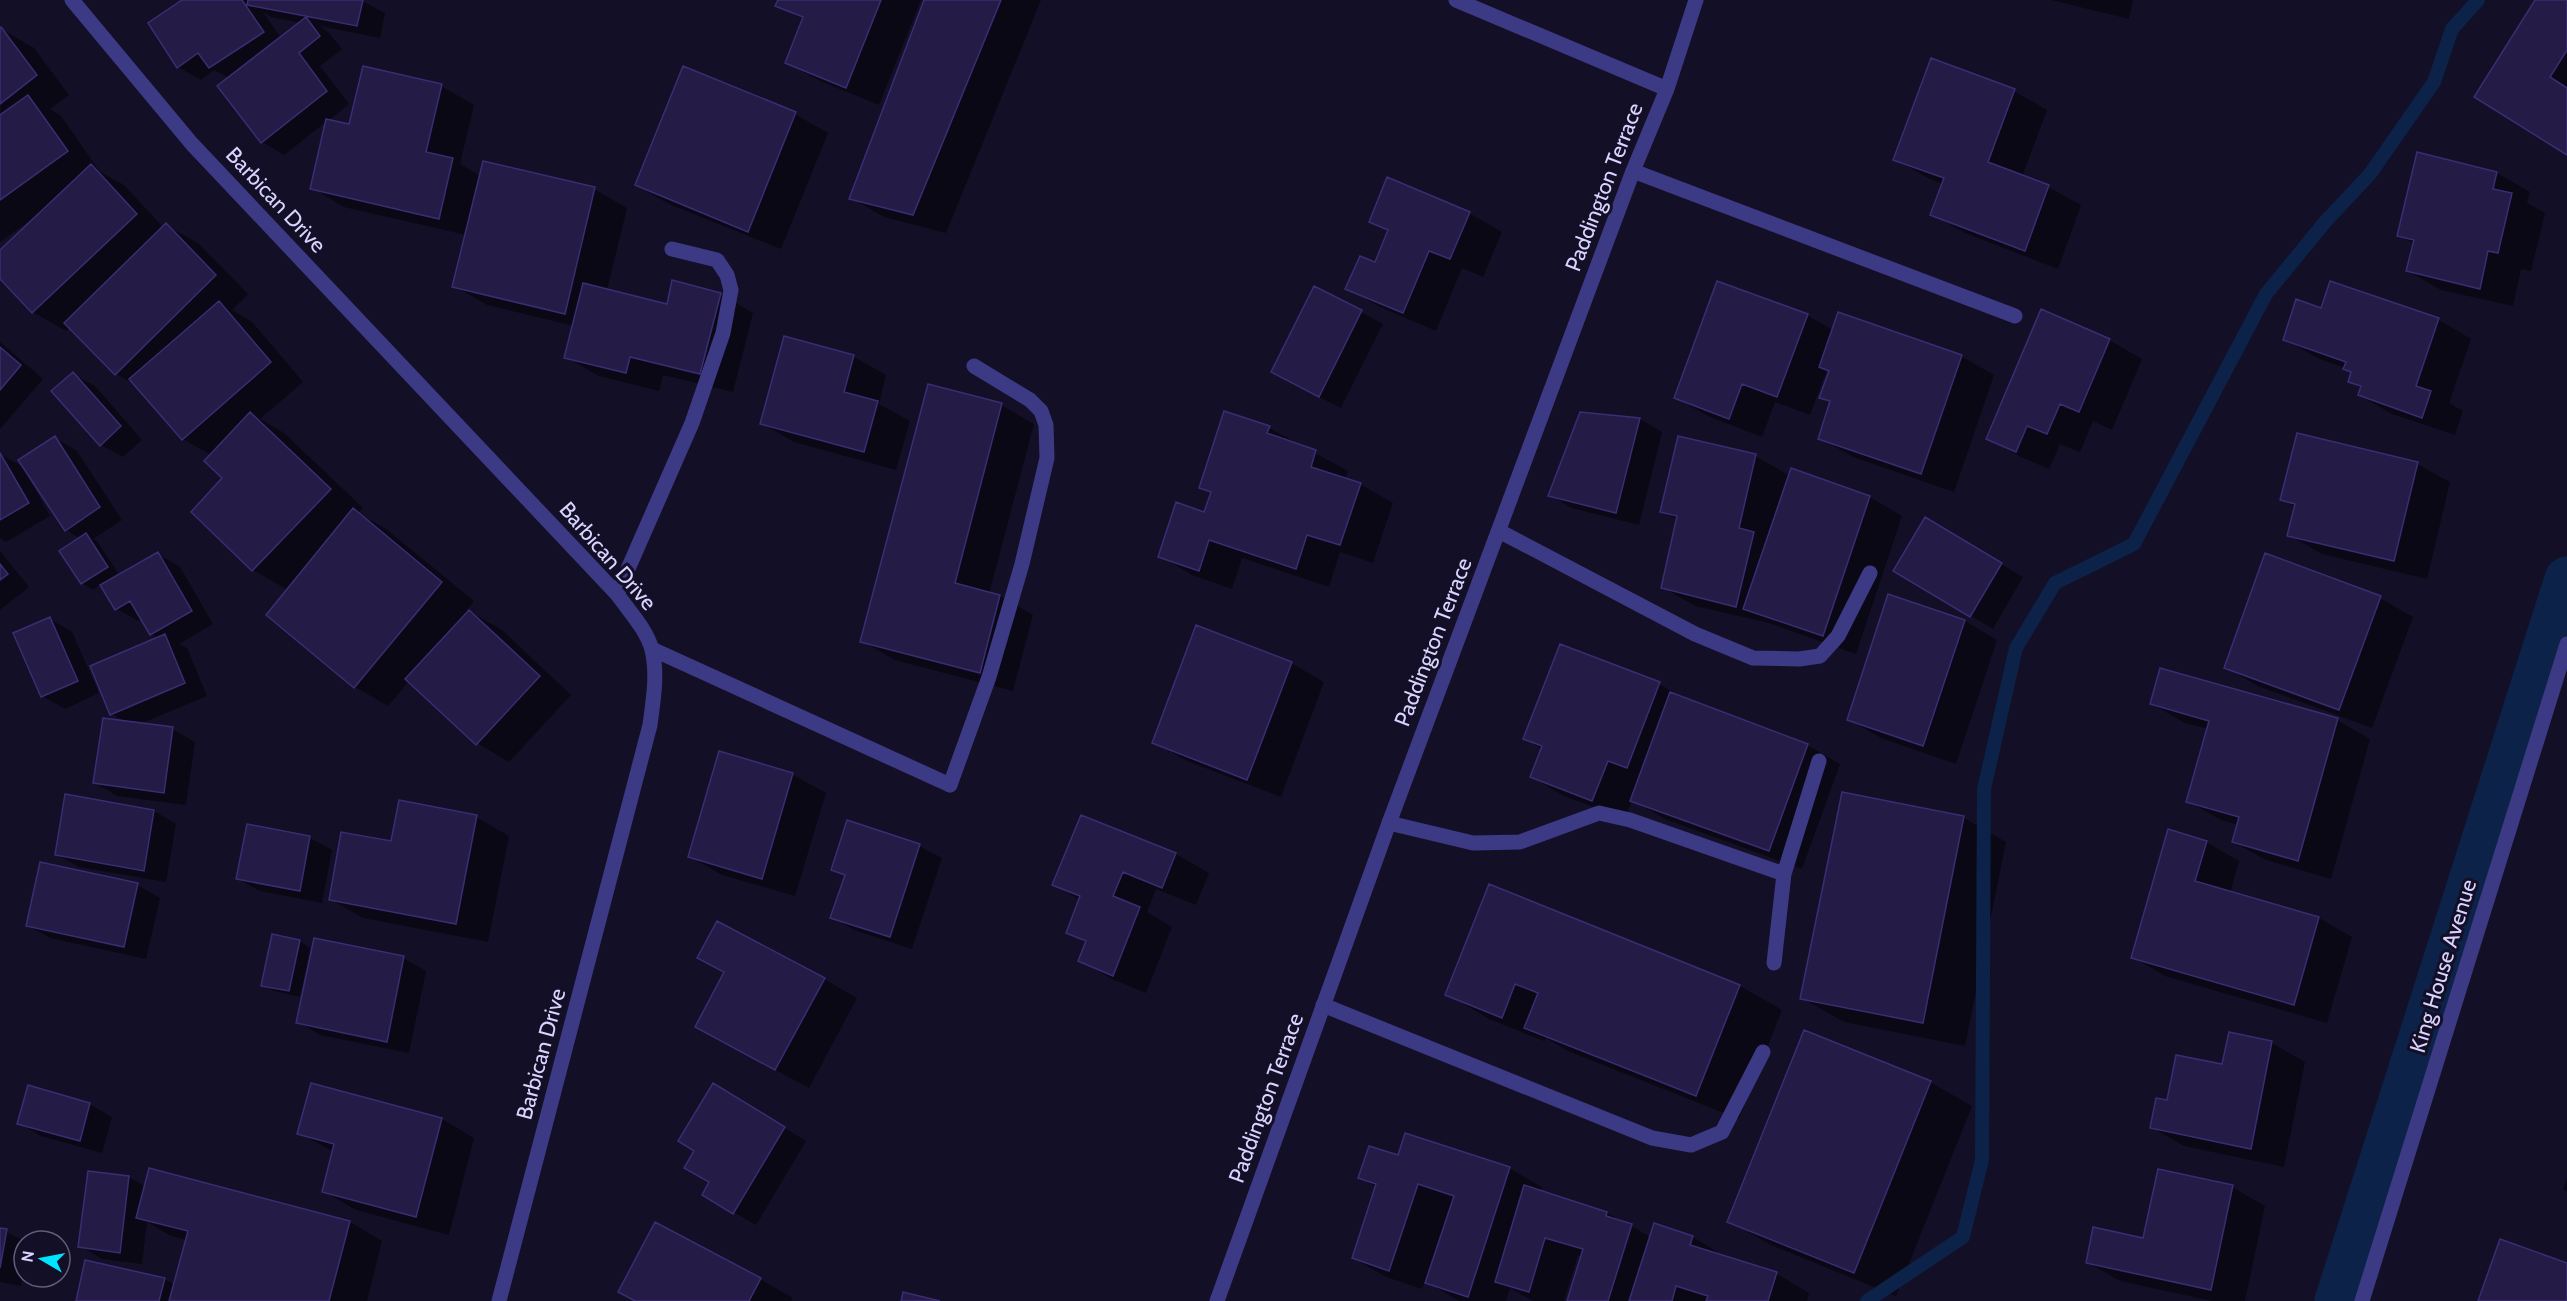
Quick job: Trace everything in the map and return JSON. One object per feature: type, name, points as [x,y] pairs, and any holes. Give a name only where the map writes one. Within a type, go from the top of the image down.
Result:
[{"type":"street","name":"Barbican Drive","points":[[72,0],[192,144],[617,594],[652,649],[655,687],[650,725],[499,1301]]},
{"type":"street","points":[[1456,0],[1667,89]]},
{"type":"street","name":"Paddington Terrace","points":[[1217,1301],[1389,823],[1633,171],[1667,89],[1696,0]]},
{"type":"street","points":[[1633,171],[2015,316]]},
{"type":"street","points":[[617,594],[692,423],[723,333],[731,290],[727,275],[717,260],[672,249]]},
{"type":"street","points":[[652,649],[950,785],[989,677],[1022,564],[1047,458],[1046,425],[1041,411],[1030,400],[974,366]]},
{"type":"street","points":[[1498,531],[1695,634],[1753,658],[1798,659],[1820,656],[1838,636],[1870,573]]},
{"type":"street","name":"King House Avenue","points":[[2362,1301],[2567,644]]},
{"type":"street","points":[[1774,963],[1784,874],[1819,761]]},
{"type":"street","points":[[1389,823],[1473,843],[1520,842],[1599,813],[1630,820],[1784,874]]},
{"type":"street","points":[[1323,1005],[1652,1138],[1691,1145],[1722,1132],[1763,1052]]},
{"type":"building","points":[[182,0],[242,0],[264,32],[209,68],[198,53],[177,68],[148,23]]},
{"type":"building","points":[[248,0],[363,0],[357,26],[247,5]]},
{"type":"building","points":[[778,0],[881,0],[846,88],[785,63],[803,17],[775,6]]},
{"type":"building","points":[[924,0],[1001,0],[913,215],[849,199]]},
{"type":"building","points":[[2535,0],[2567,0],[2567,50],[2550,77],[2567,88],[2567,155],[2474,97]]},
{"type":"building","points":[[306,17],[320,36],[299,53],[327,91],[261,143],[217,86]]},
{"type":"building","points":[[0,28],[37,75],[0,104]]},
{"type":"building","points":[[1931,58],[2015,89],[1988,162],[2049,185],[2025,251],[1930,215],[1944,178],[1893,160]]},
{"type":"building","points":[[363,66],[442,84],[426,152],[453,158],[439,219],[310,189],[326,119],[349,124]]},
{"type":"building","points":[[683,66],[796,112],[748,232],[635,185]]},
{"type":"building","points":[[28,95],[68,151],[0,200],[0,115]]},
{"type":"building","points":[[2417,152],[2497,172],[2493,189],[2512,193],[2498,253],[2488,251],[2480,289],[2406,271],[2414,240],[2397,236]]},
{"type":"building","points":[[483,161],[595,187],[565,314],[452,287]]},
{"type":"building","points":[[91,164],[137,214],[32,313],[0,279],[0,250]]},
{"type":"building","points":[[1387,177],[1470,212],[1450,259],[1429,251],[1403,313],[1345,289],[1360,256],[1375,262],[1388,230],[1369,222]]},
{"type":"building","points":[[166,223],[216,275],[115,375],[64,323]]},
{"type":"building","points":[[672,280],[721,293],[700,374],[630,357],[626,373],[564,358],[583,283],[667,304]]},
{"type":"building","points":[[1717,281],[1808,314],[1777,397],[1742,384],[1729,419],[1674,398]]},
{"type":"building","points":[[2330,281],[2439,318],[2416,386],[2431,391],[2422,418],[2358,395],[2361,386],[2348,382],[2351,372],[2343,369],[2346,362],[2283,340],[2296,299],[2321,308]]},
{"type":"building","points":[[1314,286],[1362,310],[1319,397],[1271,372]]},
{"type":"building","points":[[219,301],[271,362],[182,440],[129,379]]},
{"type":"building","points":[[2041,309],[2110,339],[2079,412],[2060,404],[2047,434],[2027,426],[2016,452],[1986,439]]},
{"type":"building","points":[[1838,312],[1962,355],[1921,474],[1818,439],[1830,401],[1819,398],[1829,371],[1819,367]]},
{"type":"building","points":[[784,336],[854,355],[844,392],[878,401],[864,452],[760,424]]},
{"type":"building","points":[[0,347],[21,365],[0,390]]},
{"type":"building","points":[[73,372],[121,426],[100,446],[51,391]]},
{"type":"building","points":[[928,384],[1002,403],[955,583],[1000,595],[980,673],[860,642]]},
{"type":"building","points":[[1224,411],[1270,426],[1267,433],[1316,450],[1311,467],[1361,483],[1340,545],[1307,535],[1296,569],[1209,540],[1199,571],[1158,557],[1176,502],[1204,512],[1211,492],[1199,488]]},
{"type":"building","points":[[250,412],[331,489],[252,571],[191,512],[222,478],[204,461]]},
{"type":"building","points":[[1580,412],[1640,418],[1616,513],[1548,496]]},
{"type":"building","points":[[2297,433],[2418,462],[2394,561],[2287,536],[2295,504],[2280,500]]},
{"type":"building","points":[[55,436],[100,507],[65,531],[18,460]]},
{"type":"building","points":[[1678,436],[1756,454],[1739,528],[1754,532],[1736,607],[1661,588],[1677,516],[1660,512]]},
{"type":"building","points":[[0,453],[29,503],[0,520]]},
{"type":"building","points":[[1791,468],[1870,496],[1823,636],[1743,609]]},
{"type":"building","points":[[353,508],[442,582],[354,688],[266,615]]},
{"type":"building","points":[[1925,517],[2002,563],[1970,617],[1893,571]]},
{"type":"building","points":[[86,533],[108,567],[81,584],[59,551]]},
{"type":"building","points":[[158,552],[192,611],[150,635],[130,601],[115,610],[100,585]]},
{"type":"building","points":[[2265,553],[2381,596],[2339,710],[2224,668]]},
{"type":"building","points":[[0,564],[8,574],[0,580]]},
{"type":"building","points":[[1888,594],[1965,620],[1923,746],[1847,720]]},
{"type":"building","points":[[469,610],[540,676],[476,745],[405,679]]},
{"type":"building","points":[[50,617],[78,681],[41,697],[13,633]]},
{"type":"building","points":[[1196,625],[1292,662],[1247,780],[1152,743]]},
{"type":"building","points":[[165,634],[185,683],[110,715],[90,666]]},
{"type":"building","points":[[1560,644],[1660,682],[1627,768],[1608,761],[1592,801],[1530,777],[1542,746],[1523,739]]},
{"type":"building","points":[[2160,668],[2338,718],[2298,861],[2232,842],[2239,817],[2186,802],[2209,721],[2150,704]]},
{"type":"building","points":[[1670,692],[1808,744],[1769,851],[1630,801]]},
{"type":"building","points":[[103,718],[173,727],[164,793],[93,783]]},
{"type":"building","points":[[719,751],[793,773],[762,879],[688,857]]},
{"type":"building","points":[[1842,792],[1964,816],[1923,1023],[1800,999]]},
{"type":"building","points":[[65,794],[154,810],[144,871],[55,855]]},
{"type":"building","points":[[399,800],[477,815],[456,924],[329,900],[341,832],[391,841]]},
{"type":"building","points":[[1081,815],[1176,853],[1162,888],[1123,872],[1113,896],[1140,907],[1113,976],[1078,961],[1086,941],[1066,933],[1080,896],[1052,885]]},
{"type":"building","points":[[847,820],[920,844],[890,937],[830,918],[845,875],[831,870]]},
{"type":"building","points":[[247,824],[310,836],[300,891],[236,879]]},
{"type":"building","points":[[2168,829],[2207,841],[2195,881],[2319,917],[2294,1005],[2131,958]]},
{"type":"building","points":[[40,862],[138,883],[124,947],[26,926]]},
{"type":"building","points":[[1489,884],[1740,985],[1696,1096],[1524,1028],[1538,993],[1515,984],[1502,1018],[1445,995]]},
{"type":"building","points":[[717,921],[825,978],[775,1070],[695,1027],[724,972],[697,958]]},
{"type":"building","points":[[272,934],[300,940],[289,991],[261,986]]},
{"type":"building","points":[[314,938],[404,956],[387,1042],[296,1023]]},
{"type":"building","points":[[1804,1030],[1931,1081],[1854,1273],[1727,1222]]},
{"type":"building","points":[[2229,1032],[2272,1041],[2251,1149],[2150,1128],[2156,1098],[2167,1100],[2176,1055],[2222,1064]]},
{"type":"building","points":[[311,1083],[442,1118],[416,1217],[322,1192],[334,1144],[297,1134]]},
{"type":"building","points":[[713,1083],[785,1127],[733,1214],[702,1195],[709,1182],[684,1168],[694,1151],[678,1141]]},
{"type":"building","points":[[28,1085],[90,1103],[80,1141],[17,1124]]},
{"type":"building","points":[[1405,1133],[1510,1167],[1468,1297],[1425,1283],[1454,1196],[1418,1184],[1389,1271],[1352,1258],[1376,1184],[1358,1178],[1369,1146],[1398,1155]]},
{"type":"building","points":[[149,1168],[350,1221],[329,1301],[169,1301],[188,1231],[136,1218]]},
{"type":"building","points":[[2158,1169],[2233,1185],[2211,1290],[2086,1263],[2093,1227],[2143,1238]]},
{"type":"building","points":[[88,1171],[129,1176],[120,1253],[78,1247]]},
{"type":"building","points":[[1524,1185],[1607,1212],[1606,1216],[1632,1224],[1608,1301],[1567,1301],[1583,1249],[1545,1238],[1529,1292],[1495,1282]]},
{"type":"building","points":[[655,1222],[761,1278],[749,1301],[635,1301],[618,1292]]},
{"type":"building","points":[[1654,1223],[1693,1236],[1690,1245],[1777,1272],[1768,1301],[1706,1301],[1708,1296],[1676,1286],[1672,1301],[1629,1301]]},
{"type":"building","points":[[0,1228],[7,1229],[0,1268]]},
{"type":"building","points":[[2500,1239],[2567,1263],[2567,1301],[2478,1301]]},
{"type":"building","points":[[85,1260],[165,1278],[159,1301],[76,1301]]},
{"type":"building","points":[[903,1292],[940,1301],[901,1301]]},
{"type":"waterway","points":[[1867,1301],[1963,1237],[1982,1160],[1984,789],[2016,648],[2055,583],[2134,544],[2266,294],[2325,222],[2370,174],[2434,82],[2452,29],[2478,0]]},
{"type":"waterway","points":[[2337,1301],[2567,579]]}]
